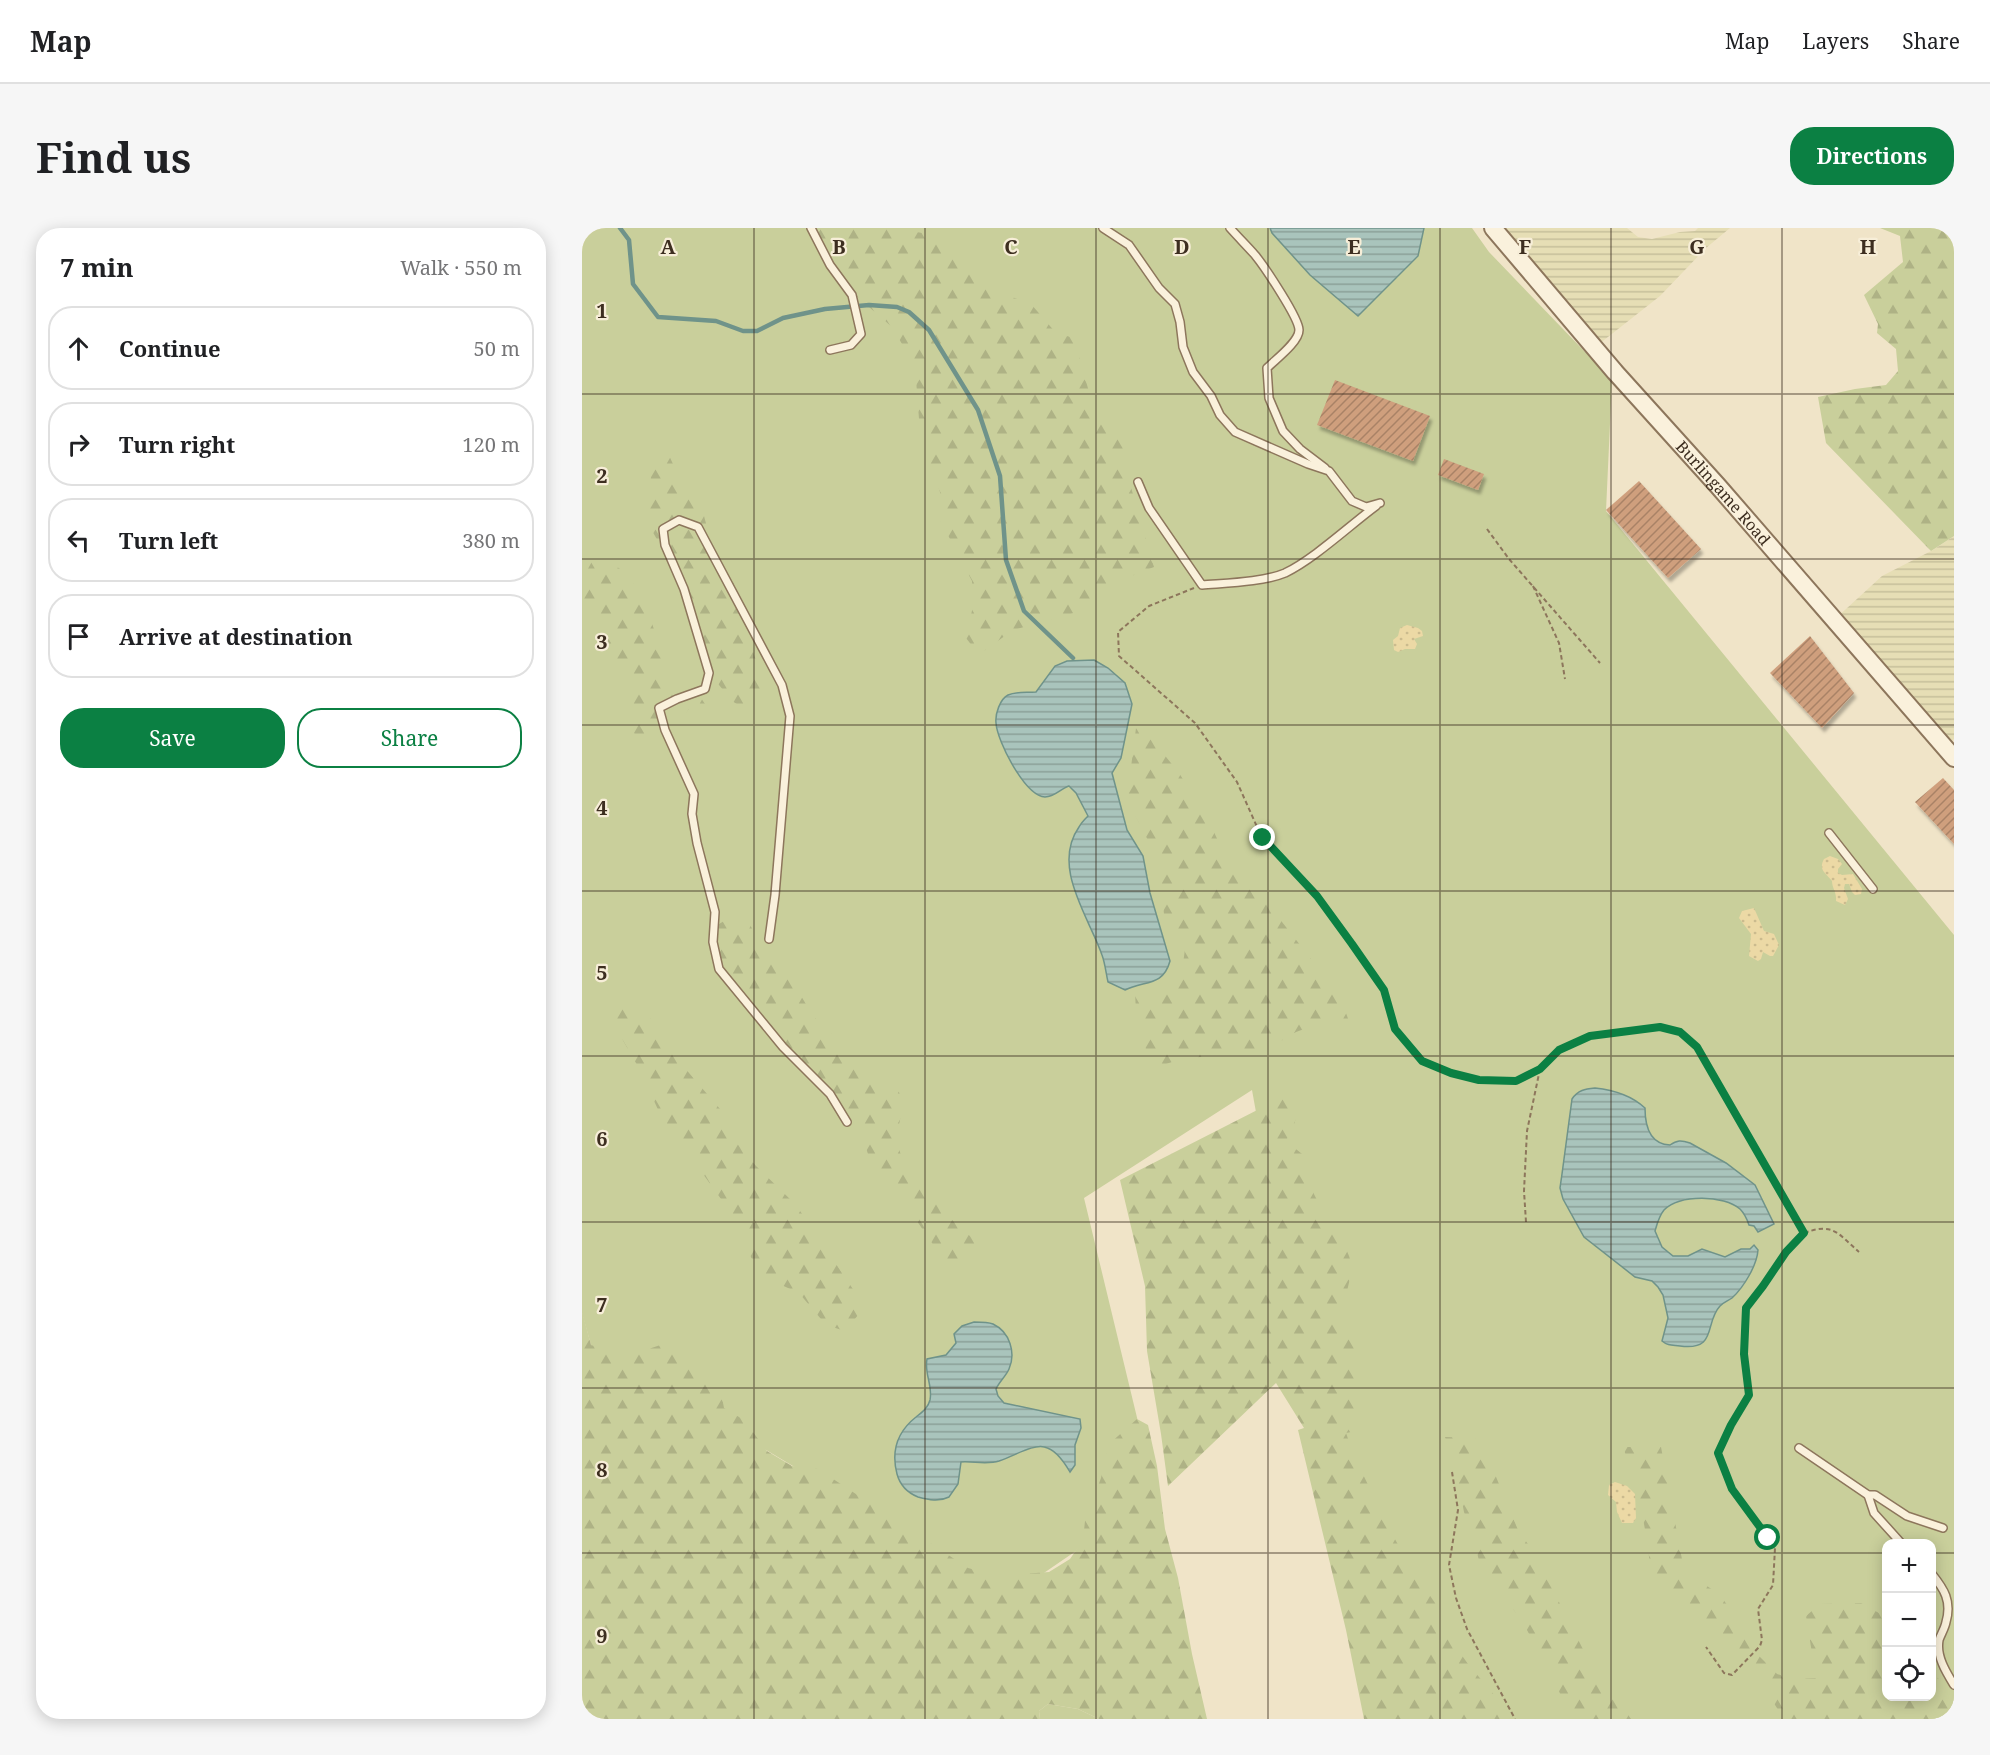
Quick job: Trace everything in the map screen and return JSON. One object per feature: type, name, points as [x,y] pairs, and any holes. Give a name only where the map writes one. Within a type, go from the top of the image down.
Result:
[{"type":"street","name":"Burlingame Road","points":[[1493,228],[1615,372],[1726,494],[1954,759]]},
{"type":"lane","points":[[811,228],[830,265],[852,295],[861,334],[851,345],[830,350]]},
{"type":"lane","points":[[1103,228],[1130,245],[1159,288],[1175,304],[1183,347],[1193,372],[1211,396],[1220,415],[1235,432],[1329,471]]},
{"type":"lane","points":[[1138,482],[1149,508],[1202,585],[1284,573],[1304,561],[1380,503],[1366,507],[1352,501],[1329,471],[1300,449],[1283,430],[1269,399],[1268,368],[1282,352],[1294,345],[1299,331],[1295,316],[1256,257],[1230,228]]},
{"type":"lane","points":[[770,939],[790,716],[782,685],[698,527],[679,520],[663,529],[665,545],[684,589],[709,673],[705,688],[659,708],[665,730],[694,794],[692,814],[715,912],[713,942],[719,969],[783,1047],[830,1094],[847,1122]]},
{"type":"lane","points":[[1829,832],[1873,889]]},
{"type":"lane","points":[[1799,1448],[1868,1495],[1875,1495],[1907,1516],[1943,1528]]},
{"type":"lane","points":[[1868,1495],[1874,1513],[1897,1539]]},
{"type":"lane","points":[[1936,1579],[1945,1591],[1949,1604],[1947,1620],[1939,1641],[1939,1652],[1946,1672],[1954,1685]]},
{"type":"path","points":[[1487,529],[1509,558],[1600,663]]},
{"type":"path","points":[[1532,582],[1559,643],[1565,679]]},
{"type":"path","points":[[1202,585],[1149,606],[1118,632],[1119,656],[1195,723],[1237,782],[1263,838],[1317,896],[1384,990],[1395,1029],[1422,1061],[1451,1073],[1479,1080],[1516,1081],[1540,1069],[1559,1050],[1590,1036],[1660,1027],[1680,1032],[1697,1047],[1804,1233]]},
{"type":"path","points":[[1526,1222],[1524,1191],[1527,1131],[1540,1069]]},
{"type":"path","points":[[1706,1647],[1724,1673],[1732,1675],[1760,1646],[1762,1640],[1758,1609],[1773,1585],[1775,1548],[1732,1489],[1718,1453],[1749,1395],[1744,1354],[1746,1308],[1786,1252],[1804,1233],[1818,1228],[1835,1230],[1859,1252]]},
{"type":"path","points":[[1452,1472],[1458,1510],[1449,1565],[1453,1589],[1467,1629],[1515,1719]]},
{"type":"shaded area","points":[[1492,228],[1627,228],[1638,237],[1652,239],[1695,231],[1698,228],[1730,228],[1706,248],[1660,296],[1594,348]]},
{"type":"shaded area","points":[[1954,536],[1954,739],[1945,747],[1834,620],[1882,576],[1933,550]]},
{"type":"green space","points":[[582,228],[1472,228],[1489,252],[1612,380],[1606,511],[1954,935],[1954,1719],[1411,1719],[1296,1334],[1252,1090],[1084,1198],[1147,1459],[1076,1551],[1010,1596],[591,1345],[582,1313]]},
{"type":"green space","points":[[818,228],[894,228],[939,236],[944,246],[966,259],[988,288],[1031,304],[1056,333],[1074,338],[1089,392],[1091,416],[1125,443],[1126,470],[1154,567],[1108,588],[1088,609],[1013,630],[984,651],[973,647],[966,638],[973,606],[972,581],[940,520],[943,501],[920,432],[915,366],[892,327],[853,293],[836,272],[819,237]]},
{"type":"green space","points":[[1880,228],[1954,228],[1954,536],[1931,551],[1826,443],[1818,397],[1886,385],[1898,371],[1896,349],[1877,333],[1878,324],[1864,295],[1903,262],[1900,236]]},
{"type":"green space","points":[[663,448],[666,449],[679,477],[704,516],[716,561],[736,586],[743,606],[749,640],[763,681],[761,695],[754,701],[740,706],[732,701],[715,680],[686,590],[651,529],[647,513],[653,458]]},
{"type":"green space","points":[[594,559],[610,563],[621,569],[641,596],[654,629],[672,694],[699,695],[705,704],[702,708],[688,710],[678,718],[671,719],[646,741],[637,737],[631,729],[634,687],[606,654],[600,624],[591,616],[582,613],[585,577]]},
{"type":"green space","points":[[1136,728],[1154,742],[1179,773],[1207,817],[1232,871],[1271,908],[1319,969],[1343,1005],[1350,1024],[1323,1022],[1296,1032],[1266,1050],[1181,1059],[1151,1069],[1136,1013],[1135,991],[1155,991],[1172,980],[1183,964],[1185,949],[1181,934],[1164,914],[1158,860],[1127,799]]},
{"type":"green space","points":[[739,917],[748,921],[763,949],[772,955],[788,974],[813,1016],[880,1079],[898,1090],[902,1099],[896,1139],[903,1162],[927,1194],[963,1231],[979,1242],[961,1277],[934,1246],[868,1154],[863,1140],[846,1111],[726,976],[716,952],[719,924],[729,918]]},
{"type":"green space","points":[[618,1000],[640,1007],[656,1025],[683,1066],[720,1109],[736,1142],[756,1166],[796,1205],[863,1304],[863,1309],[845,1331],[826,1325],[799,1293],[766,1278],[753,1261],[721,1199],[660,1114],[640,1070],[613,1023],[610,1008]]},
{"type":"green space","points":[[1281,1098],[1298,1111],[1286,1141],[1307,1158],[1310,1185],[1337,1231],[1351,1262],[1348,1286],[1338,1315],[1360,1345],[1356,1431],[1346,1433],[1354,1456],[1391,1532],[1411,1568],[1435,1603],[1453,1643],[1495,1696],[1501,1699],[1512,1719],[1364,1719],[1346,1630],[1298,1430],[1304,1428],[1276,1383],[1168,1486],[1147,1351],[1145,1286],[1120,1180]]},
{"type":"green space","points":[[582,1311],[591,1345],[628,1356],[675,1340],[693,1362],[719,1382],[724,1408],[744,1420],[767,1451],[792,1466],[818,1469],[968,1568],[998,1576],[1049,1572],[1070,1559],[1083,1540],[1085,1521],[1101,1478],[1108,1445],[1137,1419],[1148,1425],[1157,1466],[1165,1529],[1178,1578],[1207,1719],[1099,1719],[1078,1709],[1048,1704],[1039,1711],[1040,1719],[582,1719]]},
{"type":"green space","points":[[1445,1437],[1475,1438],[1479,1452],[1494,1472],[1518,1530],[1549,1574],[1559,1602],[1596,1675],[1612,1692],[1631,1719],[1571,1719],[1555,1682],[1521,1619],[1481,1569]]},
{"type":"green space","points":[[1623,1447],[1661,1447],[1684,1570],[1720,1595],[1740,1623],[1756,1653],[1777,1674],[1794,1679],[1816,1678],[1806,1616],[1820,1604],[1861,1603],[1882,1615],[1882,1701],[1936,1701],[1936,1676],[1954,1695],[1954,1719],[1784,1719],[1761,1683],[1728,1643],[1684,1607],[1650,1568],[1638,1491]]},
{"type":"green space","points":[[1048,1704],[1078,1709],[1099,1719],[1040,1719],[1039,1711]]},
{"type":"sand","points":[[1407,625],[1418,628],[1422,631],[1423,636],[1414,639],[1417,644],[1415,649],[1398,652],[1394,650],[1393,640],[1398,636],[1400,628]]},
{"type":"sand","points":[[1830,856],[1838,859],[1842,864],[1838,873],[1853,874],[1862,889],[1861,894],[1855,895],[1849,884],[1845,884],[1848,899],[1845,905],[1836,901],[1832,881],[1822,869],[1824,859]]},
{"type":"sand","points":[[1754,908],[1764,931],[1774,934],[1779,945],[1773,956],[1763,952],[1758,961],[1749,956],[1751,934],[1739,918],[1742,911]]},
{"type":"sand","points":[[1615,1482],[1627,1486],[1635,1494],[1636,1518],[1633,1523],[1622,1523],[1616,1502],[1608,1495],[1609,1485]]},
{"type":"water","points":[[1270,228],[1424,228],[1418,256],[1358,316],[1310,275]]},
{"type":"water","points":[[1094,660],[1108,668],[1125,683],[1132,704],[1121,758],[1112,773],[1127,830],[1143,856],[1150,893],[1170,961],[1163,975],[1158,979],[1125,990],[1108,982],[1102,955],[1075,892],[1071,875],[1069,859],[1071,842],[1088,816],[1076,793],[1069,786],[1052,796],[1045,797],[1029,788],[1013,766],[1001,742],[996,723],[999,707],[1008,695],[1036,692],[1055,666],[1067,661]]},
{"type":"water","points":[[1595,1088],[1622,1094],[1645,1108],[1647,1127],[1657,1141],[1670,1145],[1679,1141],[1690,1143],[1726,1163],[1755,1185],[1774,1224],[1758,1232],[1754,1226],[1749,1225],[1740,1209],[1733,1204],[1713,1199],[1680,1201],[1662,1212],[1655,1231],[1662,1247],[1673,1256],[1688,1256],[1702,1249],[1725,1257],[1741,1249],[1750,1249],[1754,1245],[1758,1250],[1745,1282],[1732,1298],[1720,1306],[1705,1340],[1700,1344],[1680,1346],[1668,1345],[1662,1341],[1668,1318],[1663,1295],[1658,1287],[1652,1281],[1635,1277],[1584,1237],[1563,1199],[1560,1188],[1572,1099],[1582,1090]]},
{"type":"water","points":[[974,1322],[993,1324],[1004,1332],[1010,1344],[1011,1363],[1008,1372],[996,1389],[1004,1403],[1080,1419],[1081,1428],[1075,1445],[1075,1465],[1070,1472],[1054,1452],[1039,1447],[994,1462],[961,1462],[958,1484],[949,1497],[934,1500],[918,1497],[905,1488],[898,1478],[895,1466],[897,1442],[904,1429],[929,1403],[931,1395],[927,1359],[946,1355],[956,1343],[954,1334],[962,1326]]},
{"type":"building","points":[[1335,380],[1430,416],[1413,461],[1317,425]]},
{"type":"building","points":[[1444,459],[1484,474],[1478,490],[1438,475]]},
{"type":"building","points":[[1639,481],[1701,549],[1668,578],[1606,510]]},
{"type":"building","points":[[1810,636],[1854,693],[1822,728],[1770,673]]},
{"type":"building","points":[[1943,778],[1954,790],[1954,844],[1915,802]]},
{"type":"waterway","points":[[620,228],[629,240],[633,284],[658,317],[716,321],[743,331],[757,331],[783,318],[825,309],[869,305],[897,307],[909,312],[929,330],[978,410],[1000,476],[1006,560],[1024,611],[1073,658]]},
{"type":"route","points":[[1263,838],[1317,896],[1352,944],[1384,990],[1395,1029],[1422,1061],[1451,1073],[1479,1080],[1516,1081],[1540,1069],[1559,1050],[1590,1036],[1660,1027],[1680,1032],[1697,1047],[1804,1233],[1786,1252],[1746,1308],[1744,1354],[1749,1395],[1718,1453],[1732,1489],[1768,1538]]}]
